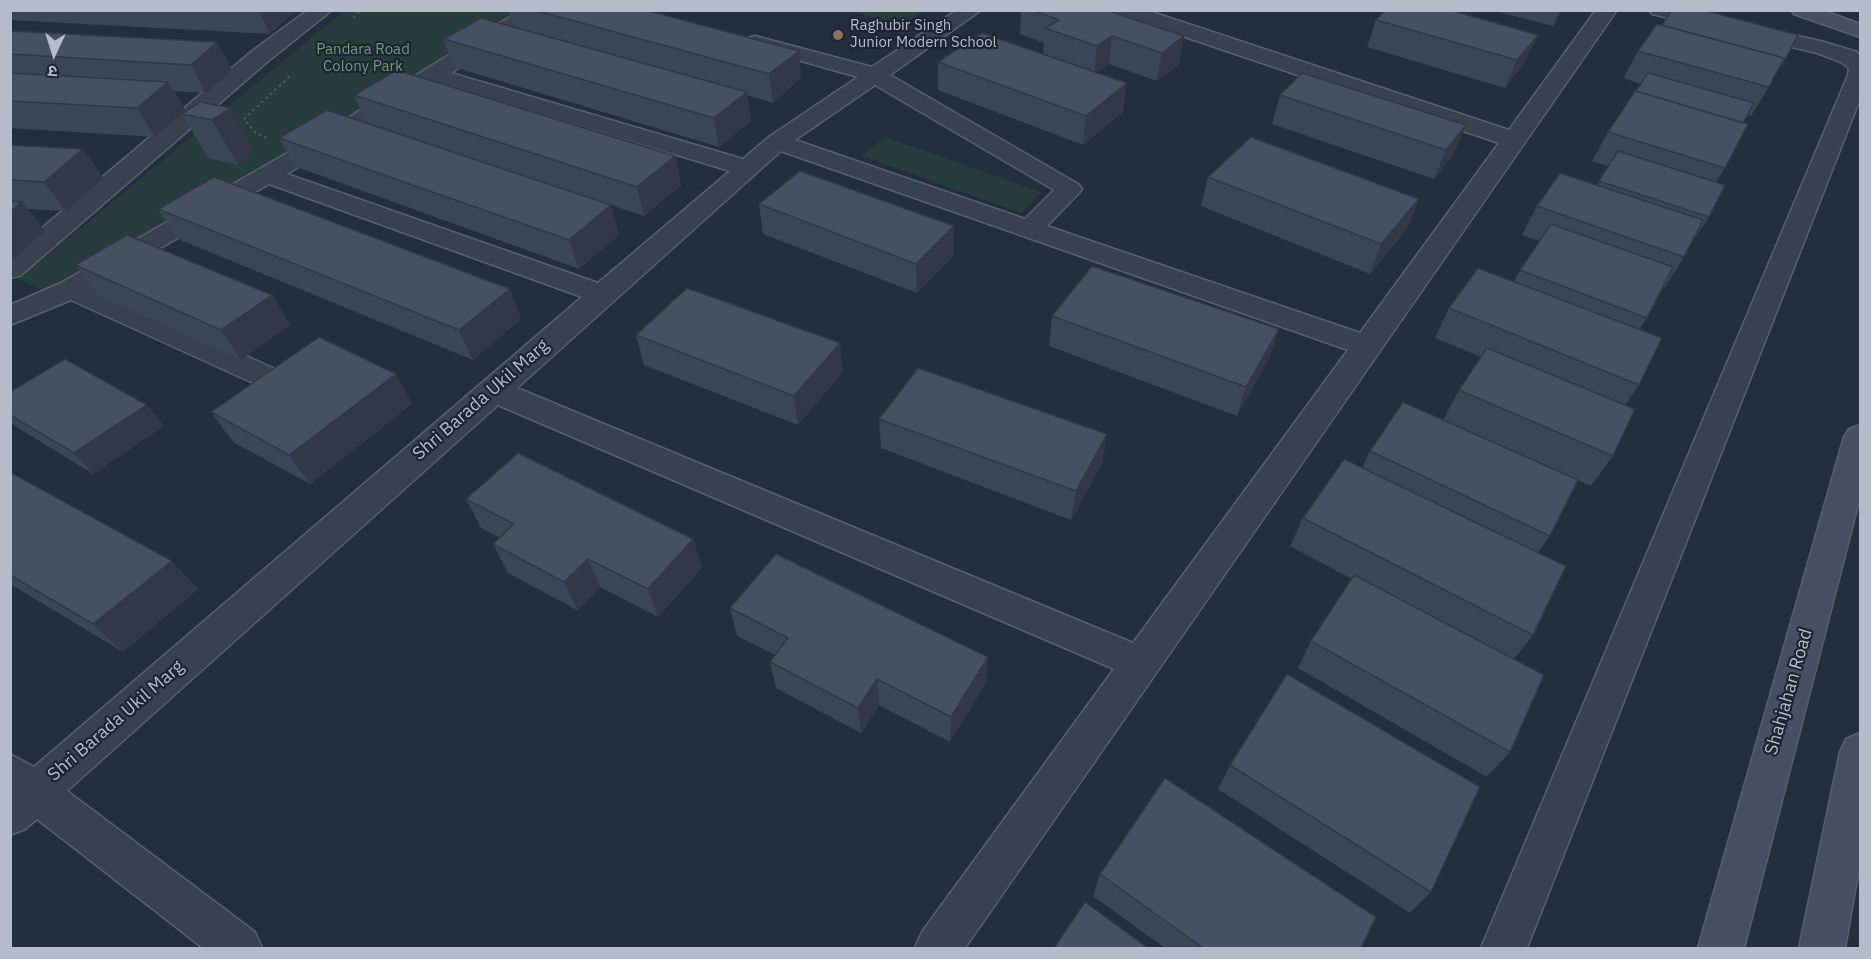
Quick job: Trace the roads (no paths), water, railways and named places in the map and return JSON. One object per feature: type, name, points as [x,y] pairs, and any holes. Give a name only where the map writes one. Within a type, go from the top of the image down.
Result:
[{"type":"main road","points":[[1801,10],[1860,31]]},
{"type":"main road","name":"Shahjahan Road","points":[[1721,948],[1860,437]]},
{"type":"main road","points":[[1822,948],[1860,752]]},
{"type":"street","points":[[10,270],[259,57],[322,10]]},
{"type":"street","points":[[10,316],[71,289],[267,175],[435,75],[536,10]]},
{"type":"street","name":"Shri Barada Ukil Marg","points":[[19,793],[493,390],[777,142],[971,10]]},
{"type":"street","points":[[1124,10],[1514,140]]},
{"type":"street","points":[[938,948],[1606,10]]},
{"type":"street","points":[[1503,948],[1859,75],[1860,67],[1849,57],[1824,48],[1659,10]]},
{"type":"street","points":[[736,37],[849,66],[875,76],[1069,189],[1030,230]]},
{"type":"street","points":[[235,56],[259,57]]},
{"type":"street","points":[[435,75],[747,168]]},
{"type":"street","points":[[777,142],[1366,346]]},
{"type":"street","points":[[94,165],[130,168]]},
{"type":"street","points":[[267,175],[602,294]]},
{"type":"street","points":[[71,289],[262,375]]},
{"type":"street","points":[[10,327],[101,303]]},
{"type":"street","points":[[493,390],[1140,663]]},
{"type":"street","points":[[19,793],[239,948]]},
{"type":"place","name":"Raghubir Singh Junior Modern School","points":[[838,35]]},
{"type":"park label","name":"Pandara Road Colony Park","points":[[363,58]]}]
